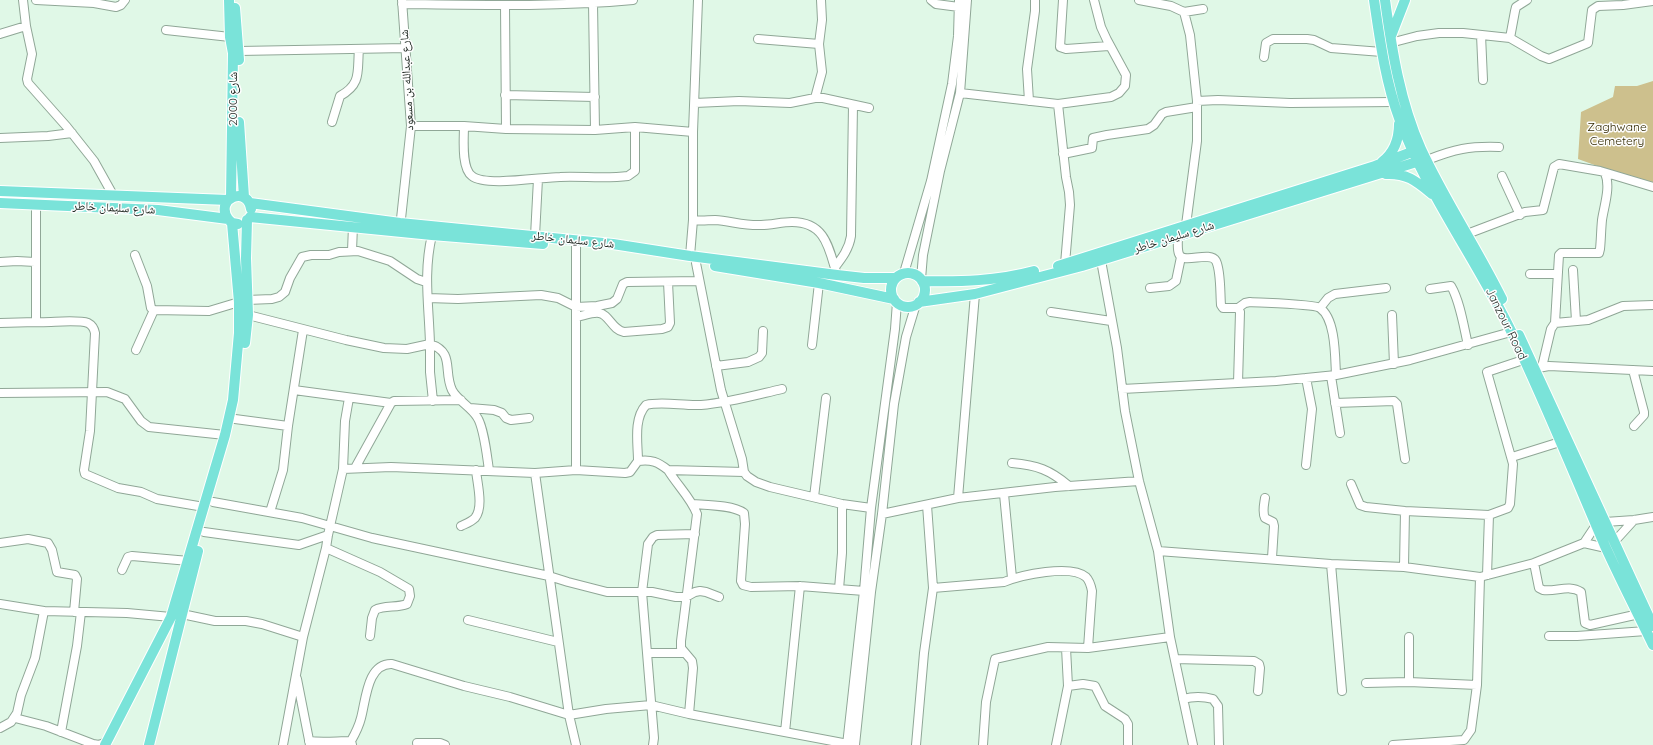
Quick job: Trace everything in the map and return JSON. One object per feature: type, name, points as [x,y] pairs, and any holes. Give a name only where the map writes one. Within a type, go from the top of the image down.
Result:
[{"type":"main road","name":"شارع 2000","points":[[229,0],[230,37],[233,53],[230,199]]},
{"type":"main road","points":[[149,745],[204,532],[208,505],[233,400],[243,301],[248,219],[252,207],[247,200],[239,118],[239,51],[235,0]]},
{"type":"main road","name":"Janzour Road","points":[[1373,0],[1382,52],[1399,118],[1417,150],[1435,196],[1491,291],[1560,442],[1601,523]]},
{"type":"main road","name":"Janzour Road","points":[[1385,0],[1396,76],[1417,150]]},
{"type":"main road","points":[[1390,41],[1405,0]]},
{"type":"main road","points":[[1399,118],[1399,134],[1396,146],[1375,170],[1414,179],[1435,196]]},
{"type":"main road","name":"شارع سليمان خاطر","points":[[917,303],[975,294],[1100,257],[1178,236],[1375,170],[1417,150]]},
{"type":"main road","name":"Janzour Road","points":[[1422,161],[1440,186],[1468,234],[1539,368],[1610,545],[1650,628],[1653,645]]},
{"type":"main road","name":"شارع سليمان خاطر","points":[[921,280],[959,282],[976,281],[1024,274],[1100,257],[1186,225],[1375,170],[1422,161]]},
{"type":"main road","name":"شارع سليمان خاطر","points":[[0,191],[230,199]]},
{"type":"main road","points":[[106,743],[171,617],[208,505],[234,419],[243,372],[248,315],[243,301],[230,221],[224,210],[230,199],[235,196],[247,200]]},
{"type":"main road","name":"شارع سليمان خاطر","points":[[247,200],[400,227],[432,235],[576,246],[692,259],[836,271],[864,278],[900,276]]},
{"type":"main road","name":"شارع سليمان خاطر","points":[[0,203],[158,210],[230,221]]},
{"type":"main road","points":[[230,221],[237,224],[248,219]]},
{"type":"main road","name":"شارع سليمان خاطر","points":[[248,219],[535,236],[613,244],[819,283],[896,300]]},
{"type":"main road","points":[[914,274],[921,280],[924,285],[924,294],[917,303],[904,306],[896,300],[891,291],[892,286],[900,276],[914,274]]},
{"type":"main road","name":"Janzour Road","points":[[1632,591],[1639,614],[1650,628]]},
{"type":"street","points":[[23,0],[26,26],[32,54],[27,79],[28,83],[72,133],[94,161],[113,195]]},
{"type":"street","points":[[36,0],[94,3],[116,7],[122,5],[124,0]]},
{"type":"street","points":[[402,2],[593,3],[633,0]]},
{"type":"street","points":[[698,0],[693,132],[694,220],[692,259],[699,281],[721,390],[742,459],[744,472],[756,482],[766,486],[799,495],[870,508]]},
{"type":"street","points":[[815,98],[822,72],[819,44],[822,10],[821,0]]},
{"type":"street","points":[[900,276],[930,181],[952,84],[958,36],[959,4],[936,4],[931,0]]},
{"type":"street","points":[[921,280],[924,255],[940,171],[960,93],[967,0]]},
{"type":"street","points":[[1029,101],[1028,56],[1033,27],[1035,0]]},
{"type":"street","points":[[1063,0],[1060,47],[1066,49],[1109,46]]},
{"type":"street","points":[[960,93],[1058,104],[1111,97],[1123,90],[1126,75],[1109,46],[1101,27],[1094,0]]},
{"type":"street","points":[[1139,0],[1171,6],[1184,12],[1203,10]]},
{"type":"street","points":[[1510,38],[1516,7],[1528,0]]},
{"type":"street","points":[[1390,41],[1439,33],[1510,38],[1549,59],[1588,43],[1592,10],[1594,8],[1598,6],[1623,5],[1653,1]]},
{"type":"street","name":"شارع عبدالله بن مسعود","points":[[400,227],[411,126],[402,2]]},
{"type":"street","points":[[506,129],[505,95],[509,3]]},
{"type":"street","points":[[593,3],[595,130]]},
{"type":"street","points":[[1184,12],[1190,35],[1197,104],[1196,148],[1186,225]]},
{"type":"street","points":[[0,34],[26,26]]},
{"type":"street","points":[[166,30],[230,37]]},
{"type":"street","points":[[1481,35],[1483,80]]},
{"type":"street","points":[[1264,57],[1266,43],[1273,39],[1284,38],[1314,40],[1331,48],[1382,52]]},
{"type":"street","points":[[758,39],[819,44]]},
{"type":"street","points":[[239,51],[406,48]]},
{"type":"street","points":[[332,122],[340,96],[349,91],[356,82],[359,49]]},
{"type":"street","points":[[505,95],[594,98]]},
{"type":"street","points":[[695,103],[739,101],[790,103],[815,98],[836,100],[869,108]]},
{"type":"street","points":[[1063,154],[1092,148],[1093,138],[1148,129],[1154,125],[1162,114],[1166,112],[1218,100],[1290,103],[1394,102]]},
{"type":"street","points":[[1058,104],[1070,205],[1065,264]]},
{"type":"street","points":[[836,271],[850,242],[851,236],[853,105]]},
{"type":"street","points":[[411,126],[595,130],[635,127],[693,132]]},
{"type":"street","points":[[464,126],[465,163],[467,171],[472,176],[481,179],[504,181],[561,177],[622,177],[632,174],[635,171],[636,164],[635,127]]},
{"type":"street","points":[[0,138],[48,136],[72,133]]},
{"type":"street","points":[[1422,161],[1474,146],[1499,147]]},
{"type":"street","points":[[1468,234],[1525,212],[1544,209],[1554,167],[1559,164],[1581,167],[1653,187]]},
{"type":"street","points":[[1605,173],[1606,192],[1600,251],[1595,253],[1560,254],[1558,259],[1555,323],[1551,329],[1539,368],[1548,366],[1653,371]]},
{"type":"street","points":[[1502,176],[1520,215]]},
{"type":"street","points":[[535,236],[538,179]]},
{"type":"street","points":[[36,205],[36,322]]},
{"type":"street","points":[[694,220],[714,220],[753,225],[792,222],[813,226],[828,245],[836,271]]},
{"type":"street","points":[[352,251],[353,226]]},
{"type":"street","points":[[432,235],[427,255],[426,282],[428,298],[430,372],[433,401]]},
{"type":"street","points":[[1150,288],[1169,286],[1176,281],[1181,257],[1178,249],[1178,236]]},
{"type":"street","points":[[576,246],[576,470]]},
{"type":"street","points":[[135,255],[147,286],[151,308],[154,310],[201,312],[243,301],[272,299],[279,297],[285,292],[302,257],[329,255],[338,252],[352,251],[365,253],[390,261],[413,276],[426,282]]},
{"type":"street","points":[[1100,257],[1122,389],[1124,411],[1139,481],[1158,551],[1170,638],[1192,745]]},
{"type":"street","points":[[1181,257],[1185,259],[1213,258],[1216,261],[1221,305],[1223,308],[1238,308],[1245,303],[1250,302],[1305,305],[1320,308],[1327,316],[1335,347],[1334,375],[1340,433]]},
{"type":"street","points":[[0,262],[35,262]]},
{"type":"street","points":[[1573,270],[1576,321]]},
{"type":"street","points":[[1530,274],[1557,274]]},
{"type":"street","points":[[428,298],[551,296],[576,307],[597,306],[612,303],[617,299],[624,284],[627,282],[699,281]]},
{"type":"street","points":[[576,317],[599,313],[604,314],[615,328],[624,332],[662,329],[668,327],[670,323],[668,282]]},
{"type":"street","points":[[812,345],[819,283]]},
{"type":"street","points":[[1430,289],[1450,286],[1456,300],[1468,345]]},
{"type":"street","points":[[1320,308],[1328,298],[1335,294],[1386,288]]},
{"type":"street","points":[[958,498],[975,294]]},
{"type":"street","points":[[850,745],[870,508],[891,358],[896,300]]},
{"type":"street","points":[[850,745],[882,514],[894,404],[906,337],[917,303]]},
{"type":"street","points":[[1555,323],[1588,320],[1623,306],[1653,305]]},
{"type":"street","points":[[1238,308],[1240,312],[1238,383]]},
{"type":"street","points":[[136,350],[154,310]]},
{"type":"street","points":[[1051,312],[1111,321]]},
{"type":"street","points":[[248,315],[303,330],[384,348],[407,349],[430,344],[438,347],[445,352],[450,384],[453,392],[478,418],[489,470]]},
{"type":"street","points":[[1392,315],[1394,364]]},
{"type":"street","points":[[0,323],[80,322],[88,323],[93,327],[95,333],[90,431],[84,470],[85,474],[118,488],[141,492],[157,499],[270,512],[302,518],[329,531],[549,576],[607,592],[661,593],[676,598],[686,597],[700,591],[719,597]]},
{"type":"street","points":[[270,512],[283,470],[288,426],[303,330]]},
{"type":"street","points":[[716,366],[748,362],[760,357],[762,353],[763,332]]},
{"type":"street","points":[[1122,389],[1238,383],[1334,375],[1394,364],[1511,332]]},
{"type":"street","points":[[1351,484],[1360,505],[1366,507],[1405,511],[1489,515],[1508,508],[1510,504],[1513,475],[1512,457],[1487,372],[1523,360]]},
{"type":"street","points":[[1633,370],[1644,412],[1644,416],[1634,426]]},
{"type":"street","points":[[1306,378],[1312,409],[1306,465]]},
{"type":"street","points":[[343,469],[391,467],[534,473],[576,470],[625,473],[630,472],[638,461],[639,418],[641,410],[646,405],[661,403],[679,406],[702,405],[725,402],[782,389]]},
{"type":"street","points":[[294,390],[391,403],[394,401],[462,400]]},
{"type":"street","points":[[0,393],[107,392],[125,399],[141,421],[149,427],[225,435]]},
{"type":"street","points":[[283,745],[303,637],[326,548],[343,469],[345,421],[349,398]]},
{"type":"street","points":[[814,497],[826,398]]},
{"type":"street","points":[[1336,403],[1394,401],[1397,404],[1405,459]]},
{"type":"street","points":[[355,468],[391,403]]},
{"type":"street","points":[[470,408],[494,410],[502,413],[506,418],[511,420],[529,418]]},
{"type":"street","points":[[234,419],[288,426]]},
{"type":"street","points":[[1512,457],[1560,442]]},
{"type":"street","points":[[638,461],[652,460],[660,463],[668,470],[693,504],[697,514],[681,641],[681,648],[692,661],[693,668],[689,714]]},
{"type":"street","points":[[1012,462],[1035,465],[1047,470],[1059,477],[1069,486]]},
{"type":"street","points":[[460,526],[474,520],[478,513],[479,504],[476,470]]},
{"type":"street","points":[[668,470],[744,472]]},
{"type":"street","points":[[534,473],[569,715],[576,745]]},
{"type":"street","points":[[882,514],[958,498],[1069,486],[1139,481]]},
{"type":"street","points":[[1004,494],[1012,578]]},
{"type":"street","points":[[1265,498],[1262,512],[1263,516],[1264,518],[1273,522],[1274,526],[1272,558]]},
{"type":"street","points":[[693,504],[728,508],[744,513],[745,524],[742,585],[751,587],[800,586],[864,591]]},
{"type":"street","points":[[839,589],[842,553],[842,504]]},
{"type":"street","points":[[916,745],[924,653],[933,588],[927,505]]},
{"type":"street","points":[[1404,567],[1405,511]]},
{"type":"street","points":[[1393,745],[1464,743],[1468,736],[1472,726],[1477,685],[1483,576],[1489,515]]},
{"type":"street","points":[[1584,543],[1601,523],[1653,517]]},
{"type":"street","points":[[1158,551],[1272,558],[1331,564],[1404,567],[1483,576],[1534,563],[1584,543],[1610,545],[1634,520]]},
{"type":"street","points":[[204,532],[299,545],[329,531]]},
{"type":"street","points":[[653,745],[654,738],[642,592],[648,544],[653,536],[664,534],[695,534]]},
{"type":"street","points":[[0,543],[28,539],[48,542],[52,550],[58,572],[75,576],[77,579],[77,646],[61,732]]},
{"type":"street","points":[[326,548],[368,566],[409,589],[410,596],[407,604],[399,607],[380,607],[375,610],[372,618],[370,636]]},
{"type":"street","points":[[122,570],[128,557],[132,556],[189,561]]},
{"type":"street","points":[[1534,563],[1539,588],[1543,590],[1568,588],[1577,589],[1581,592],[1585,623],[1590,624],[1639,614]]},
{"type":"street","points":[[1331,564],[1342,691]]},
{"type":"street","points":[[933,588],[1004,582],[1012,578],[1049,572],[1073,571],[1086,578],[1092,591],[1088,648]]},
{"type":"street","points":[[785,732],[800,586]]},
{"type":"street","points":[[0,604],[44,611],[127,613],[171,617]]},
{"type":"street","points":[[0,728],[15,718],[23,689],[35,658],[44,611]]},
{"type":"street","points":[[182,614],[215,621],[253,622],[303,637]]},
{"type":"street","points":[[468,620],[558,642]]},
{"type":"street","points":[[1549,636],[1576,636],[1650,628]]},
{"type":"street","points":[[1408,682],[1409,637]]},
{"type":"street","points":[[983,745],[986,702],[995,659],[1048,647],[1088,648],[1170,638]]},
{"type":"street","points":[[1056,745],[1068,686],[1066,648]]},
{"type":"street","points":[[647,653],[684,653]]},
{"type":"street","points":[[1175,659],[1254,661],[1259,664],[1260,668],[1258,691]]},
{"type":"street","points":[[296,674],[309,743],[330,741],[351,743],[361,719],[371,679],[379,667],[384,664],[392,664],[464,686],[510,697],[569,715],[606,709],[651,705],[689,714],[850,745]]},
{"type":"street","points":[[1366,682],[1477,685]]},
{"type":"street","points":[[1068,686],[1084,684],[1095,686],[1105,706],[1125,718],[1128,724],[1128,745]]},
{"type":"street","points":[[1183,699],[1194,696],[1213,699],[1218,706],[1219,745]]},
{"type":"street","points":[[15,718],[61,732],[93,744],[99,745],[106,743]]},
{"type":"street","points":[[417,743],[440,743],[445,745]]},
{"type":"green space","name":"Zaghwane Cemetery","points":[[1653,81],[1653,182],[1636,180],[1578,159],[1581,112],[1613,97],[1615,86],[1637,86]]}]
